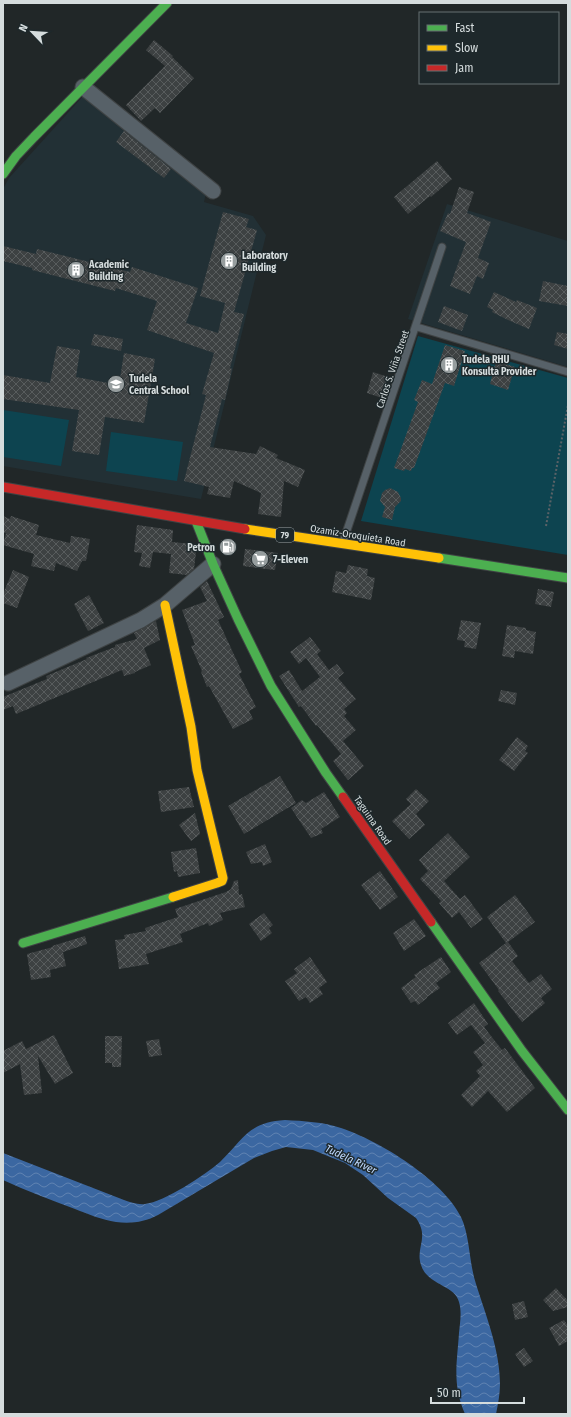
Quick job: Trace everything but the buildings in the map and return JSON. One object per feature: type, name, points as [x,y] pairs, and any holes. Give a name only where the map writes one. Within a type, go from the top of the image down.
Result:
[{"type":"main road","points":[[3,174],[16,156],[167,3]]},
{"type":"main road","name":"Ozamiz-Oroquieta Road","points":[[3,487],[196,521],[568,578]]},
{"type":"main road","name":"Taguima Road","points":[[196,521],[213,564],[271,686],[326,774],[522,1051],[568,1110]]},
{"type":"main road","points":[[23,943],[222,881],[223,878],[197,770],[191,727],[165,605]]},
{"type":"street","points":[[83,87],[213,191]]},
{"type":"street","points":[[8,683],[141,620],[165,605],[213,564]]},
{"type":"lane","points":[[416,327],[442,248]]},
{"type":"lane","name":"Carlos S. Viña Street","points":[[342,544],[416,327],[568,372]]},
{"type":"path","points":[[546,526],[568,405]]},
{"type":"shaded area","points":[[85,94],[207,189],[204,202],[253,216],[266,235],[201,499],[3,466],[3,189],[9,178]]},
{"type":"shaded area","points":[[447,204],[568,241],[568,367],[408,319]]},
{"type":"shaded area","points":[[418,336],[568,378],[568,555],[361,521]]},
{"type":"shaded area","points":[[3,410],[69,420],[61,466],[3,457]]},
{"type":"shaded area","points":[[111,432],[183,442],[177,481],[106,471]]},
{"type":"water","name":"Tudela River","points":[[285,1120],[327,1124],[357,1134],[374,1142],[425,1176],[440,1189],[452,1203],[464,1224],[474,1276],[498,1359],[500,1384],[496,1414],[465,1414],[458,1393],[456,1374],[460,1318],[459,1302],[452,1292],[424,1272],[420,1259],[422,1231],[416,1218],[388,1198],[363,1175],[345,1163],[313,1150],[286,1147],[254,1158],[158,1215],[143,1221],[132,1223],[116,1222],[90,1215],[3,1180],[3,1153],[124,1200],[137,1204],[145,1204],[173,1193],[205,1174],[220,1162],[254,1128],[273,1121]]},
{"type":"traffic: fast","points":[[3,174],[16,156],[34,137],[167,3]]},
{"type":"traffic: fast","points":[[196,521],[213,564],[271,686],[326,773],[343,797]]},
{"type":"traffic: fast","points":[[439,558],[568,578]]},
{"type":"traffic: fast","points":[[23,943],[173,897]]},
{"type":"traffic: fast","points":[[431,922],[522,1051],[568,1110]]},
{"type":"traffic: slow","points":[[245,529],[439,558]]},
{"type":"traffic: slow","points":[[165,605],[191,727],[197,770],[223,878],[222,881],[217,883],[173,897]]},
{"type":"traffic: jam","points":[[3,487],[245,529]]},
{"type":"traffic: jam","points":[[343,797],[431,922]]},
{"type":"place","name":"Laboratory Building","points":[[229,261]]},
{"type":"place","name":"Academic Building","points":[[76,270]]},
{"type":"place","name":"Tudela RHU Konsulta Provider","points":[[449,365]]},
{"type":"place","name":"Tudela Central School","points":[[116,384]]},
{"type":"place","name":"Petron","points":[[228,547]]},
{"type":"place","name":"7-Eleven","points":[[260,559]]}]
